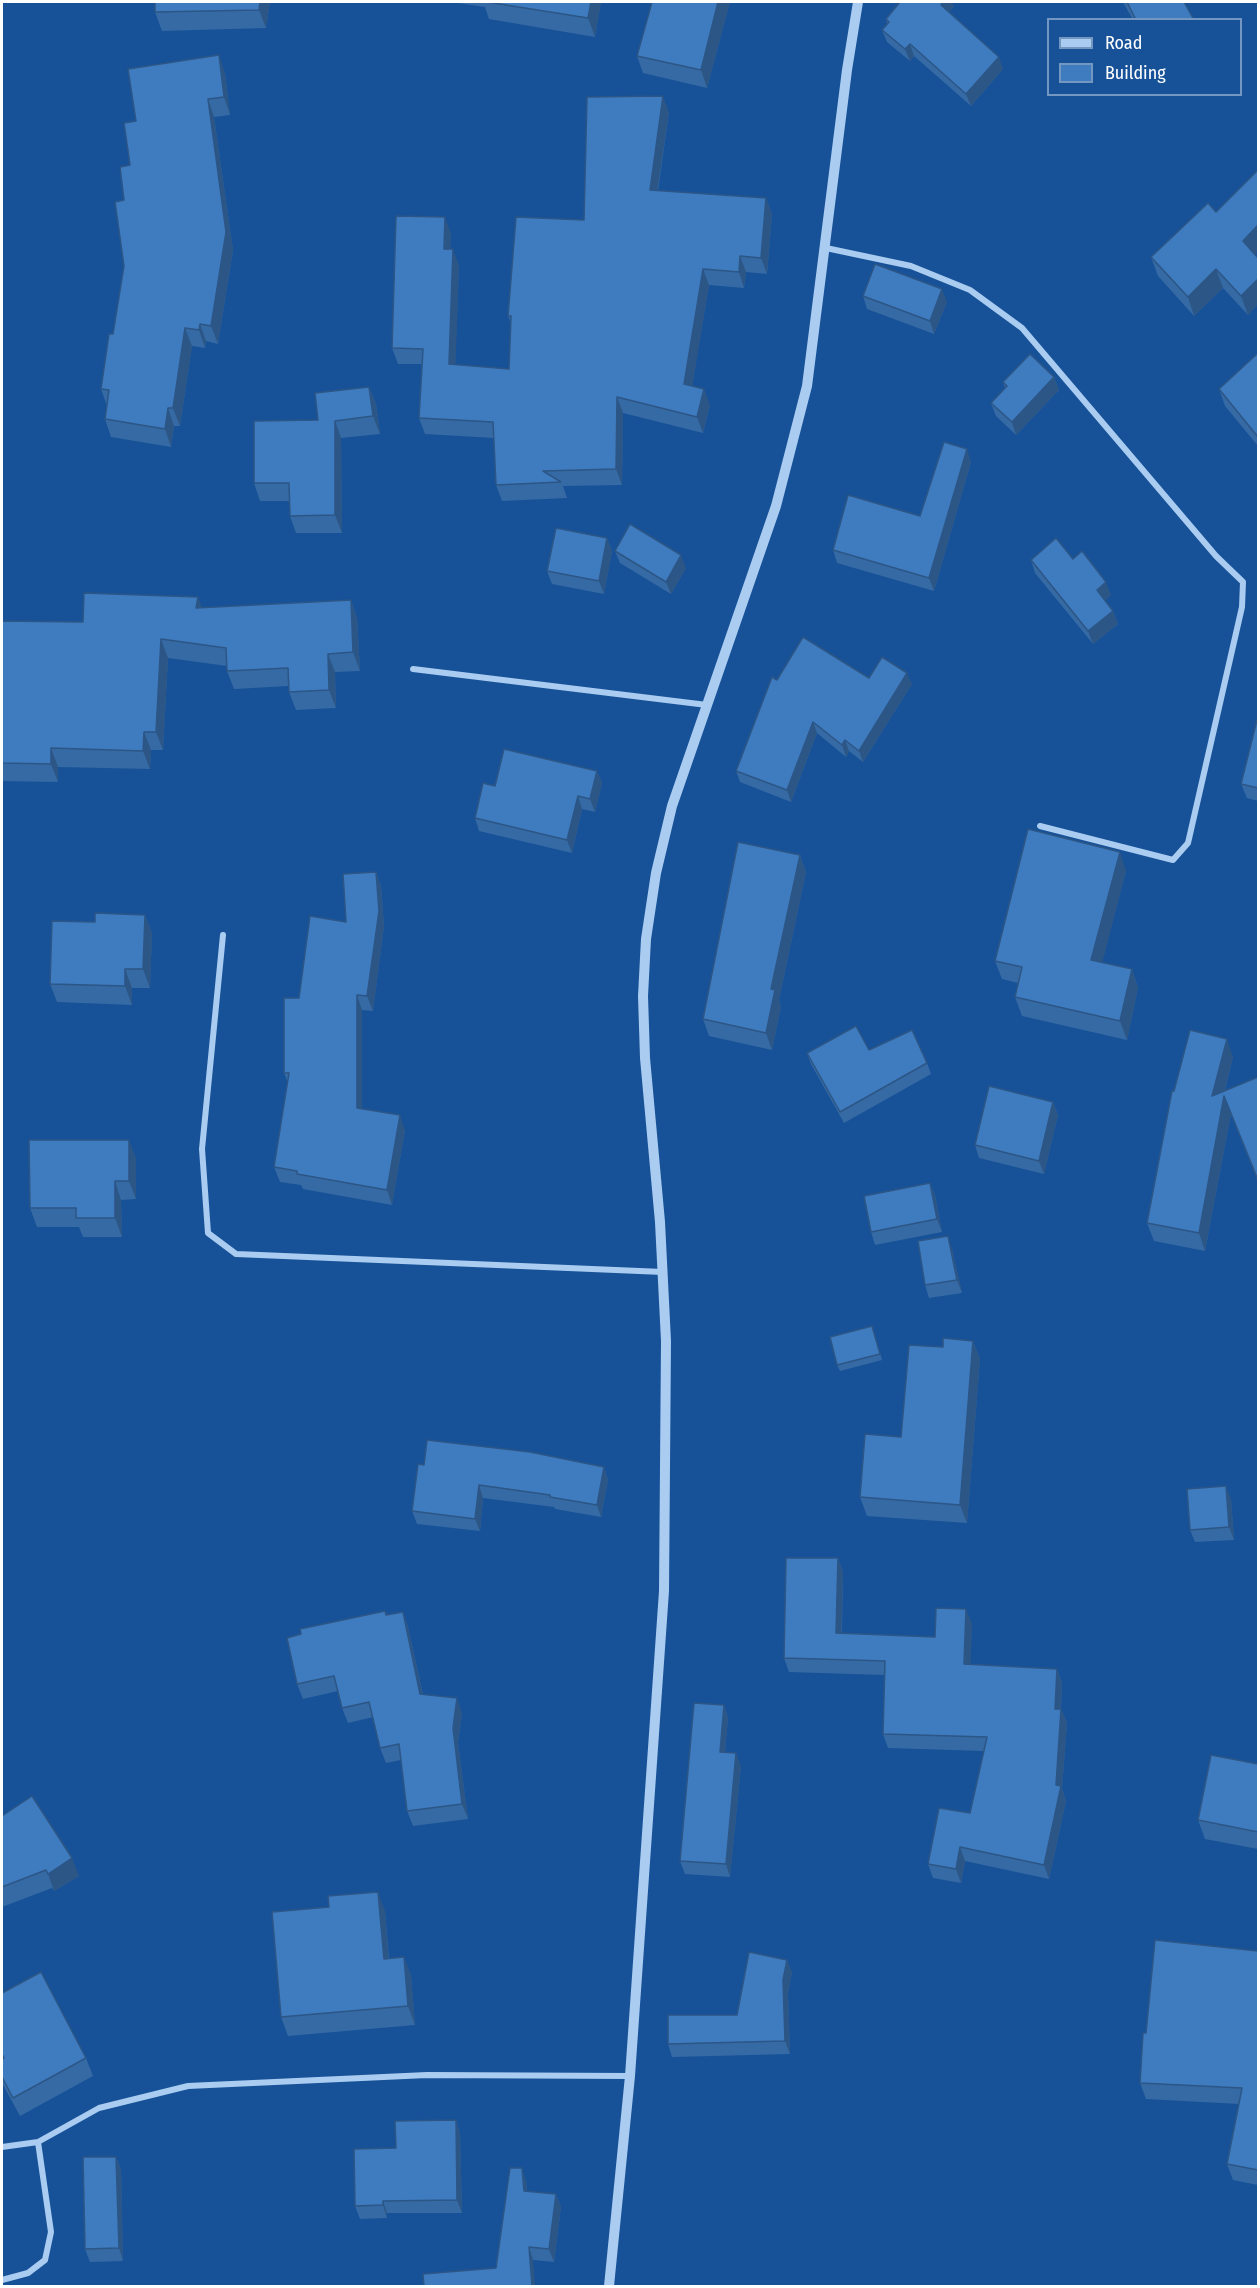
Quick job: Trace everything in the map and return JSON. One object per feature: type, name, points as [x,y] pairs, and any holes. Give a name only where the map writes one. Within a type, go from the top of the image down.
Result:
[{"type":"street","points":[[609,2286],[630,2076],[664,1591],[666,1341],[663,1272],[645,1059],[643,996],[646,939],[656,873],[672,806],[742,609],[791,454],[807,386],[847,70],[858,2]]},
{"type":"street","points":[[826,248],[911,266],[970,290],[1022,328],[1209,548],[1243,582],[1242,607],[1188,843],[1173,860],[1040,826]]},
{"type":"street","points":[[413,669],[707,705]]},
{"type":"street","points":[[223,935],[202,1149],[208,1233],[236,1254],[663,1272]]},
{"type":"street","points":[[2,2147],[38,2142],[99,2108],[188,2086],[427,2075],[630,2076]]},
{"type":"street","points":[[2,2280],[28,2273],[45,2260],[51,2232],[38,2142]]},
{"type":"building","points":[[155,2],[260,2],[259,10],[155,12]]},
{"type":"building","points":[[487,2],[591,2],[588,18]]},
{"type":"building","points":[[652,2],[718,2],[701,70],[637,56]]},
{"type":"building","points":[[900,2],[943,2],[941,5],[999,57],[966,94],[910,44],[905,49],[882,30],[889,22],[886,19]]},
{"type":"building","points":[[1127,2],[1184,2],[1193,18],[1135,18]]},
{"type":"building","points":[[219,55],[224,97],[208,99],[226,232],[211,326],[200,324],[199,330],[185,328],[173,408],[168,408],[165,429],[105,419],[109,390],[101,389],[109,334],[113,334],[124,266],[115,202],[124,200],[120,167],[130,165],[124,123],[136,121],[128,69]]},
{"type":"building","points":[[663,96],[650,190],[766,198],[761,258],[740,256],[739,272],[703,269],[684,384],[704,389],[697,417],[617,397],[616,469],[543,471],[561,482],[496,485],[493,422],[419,418],[423,349],[392,348],[396,216],[445,217],[444,249],[453,249],[449,364],[509,369],[511,316],[508,316],[516,217],[584,220],[587,97]]},
{"type":"building","points":[[1258,170],[1258,225],[1243,241],[1258,258],[1258,279],[1241,296],[1216,269],[1188,297],[1151,257],[1208,203],[1216,212]]},
{"type":"building","points":[[875,264],[942,289],[930,321],[863,296]]},
{"type":"building","points":[[1258,353],[1258,437],[1219,389]]},
{"type":"building","points":[[1030,354],[1054,377],[1012,422],[991,403],[1007,386],[1003,382]]},
{"type":"building","points":[[369,387],[373,416],[335,421],[335,515],[290,516],[289,483],[254,483],[254,421],[318,420],[315,393]]},
{"type":"building","points":[[944,442],[967,449],[929,578],[833,550],[848,495],[920,516]]},
{"type":"building","points":[[630,524],[681,555],[666,582],[615,551]]},
{"type":"building","points":[[556,528],[607,538],[599,581],[547,571]]},
{"type":"building","points":[[1056,538],[1073,559],[1082,551],[1106,582],[1097,590],[1113,611],[1088,631],[1031,560]]},
{"type":"building","points":[[84,593],[198,597],[196,608],[351,600],[353,652],[328,654],[329,690],[289,692],[288,668],[227,671],[226,648],[161,639],[156,732],[144,732],[143,751],[51,748],[51,764],[2,763],[2,621],[83,622]]},
{"type":"building","points":[[803,637],[869,678],[882,657],[907,673],[859,751],[845,740],[842,745],[813,722],[787,790],[736,771],[772,677],[777,680]]},
{"type":"building","points":[[1258,716],[1258,788],[1241,784]]},
{"type":"building","points":[[504,749],[597,771],[590,799],[578,796],[567,840],[475,818],[483,783],[495,786]]},
{"type":"building","points":[[1028,829],[1120,852],[1091,960],[1132,969],[1120,1021],[1015,997],[1022,967],[995,961]]},
{"type":"building","points":[[738,842],[800,855],[771,989],[775,990],[766,1033],[703,1019]]},
{"type":"building","points":[[376,872],[379,911],[367,996],[357,995],[357,1108],[400,1115],[387,1190],[297,1174],[297,1171],[274,1167],[289,1073],[284,1073],[284,998],[299,998],[310,916],[346,922],[343,874]]},
{"type":"building","points":[[95,913],[145,915],[143,969],[125,969],[125,986],[50,984],[52,921],[95,922]]},
{"type":"building","points":[[856,1026],[869,1050],[912,1030],[927,1063],[840,1112],[807,1053]]},
{"type":"building","points":[[1190,1030],[1227,1039],[1212,1096],[1258,1077],[1258,1180],[1224,1096],[1199,1233],[1147,1223],[1172,1091],[1174,1091]]},
{"type":"building","points":[[989,1086],[1053,1102],[1039,1161],[975,1145]]},
{"type":"building","points":[[29,1140],[129,1140],[129,1181],[115,1181],[115,1218],[76,1218],[76,1208],[30,1208]]},
{"type":"building","points":[[930,1183],[937,1219],[871,1232],[864,1196]]},
{"type":"building","points":[[948,1236],[957,1280],[925,1285],[918,1241]]},
{"type":"building","points":[[872,1326],[880,1354],[837,1365],[830,1337]]},
{"type":"building","points":[[943,1338],[973,1341],[960,1505],[860,1497],[865,1434],[901,1437],[909,1345],[943,1347]]},
{"type":"building","points":[[427,1440],[530,1452],[604,1467],[597,1505],[550,1497],[550,1495],[479,1485],[475,1519],[412,1511],[418,1464],[424,1465]]},
{"type":"building","points":[[1226,1486],[1229,1527],[1190,1530],[1187,1489]]},
{"type":"building","points":[[786,1558],[838,1558],[836,1633],[935,1637],[936,1608],[966,1609],[964,1664],[1057,1669],[1055,1709],[1061,1709],[1056,1785],[1061,1786],[1044,1865],[960,1847],[956,1869],[928,1864],[939,1808],[970,1813],[987,1737],[883,1734],[885,1661],[784,1658]]},
{"type":"building","points":[[385,1611],[386,1615],[403,1612],[420,1694],[457,1698],[453,1728],[462,1804],[407,1811],[399,1744],[380,1748],[369,1702],[342,1708],[334,1676],[297,1684],[287,1638],[301,1634],[300,1629]]},
{"type":"building","points":[[694,1703],[724,1705],[720,1752],[736,1753],[726,1864],[680,1861]]},
{"type":"building","points":[[1211,1755],[1258,1764],[1258,1832],[1198,1820]]},
{"type":"building","points":[[32,1796],[72,1858],[48,1874],[46,1870],[2,1887],[2,1816]]},
{"type":"building","points":[[378,1892],[384,1959],[404,1957],[408,2006],[281,2017],[272,1912],[329,1907],[328,1896]]},
{"type":"building","points":[[1155,1940],[1258,1951],[1258,2170],[1227,2164],[1242,2088],[1140,2083],[1143,2033],[1146,2033]]},
{"type":"building","points":[[749,1952],[787,1960],[783,1980],[785,2041],[668,2044],[668,2015],[737,2015]]},
{"type":"building","points":[[41,1972],[86,2058],[13,2098],[2,2077],[2,2059],[4,2058],[2,2054],[2,1993]]},
{"type":"building","points":[[456,2120],[457,2200],[383,2201],[383,2205],[355,2206],[354,2149],[396,2148],[395,2121]]},
{"type":"building","points":[[83,2157],[116,2157],[119,2248],[85,2249]]},
{"type":"building","points":[[510,2168],[522,2168],[524,2191],[556,2194],[549,2249],[529,2247],[532,2286],[424,2286],[423,2274],[496,2268]]}]
